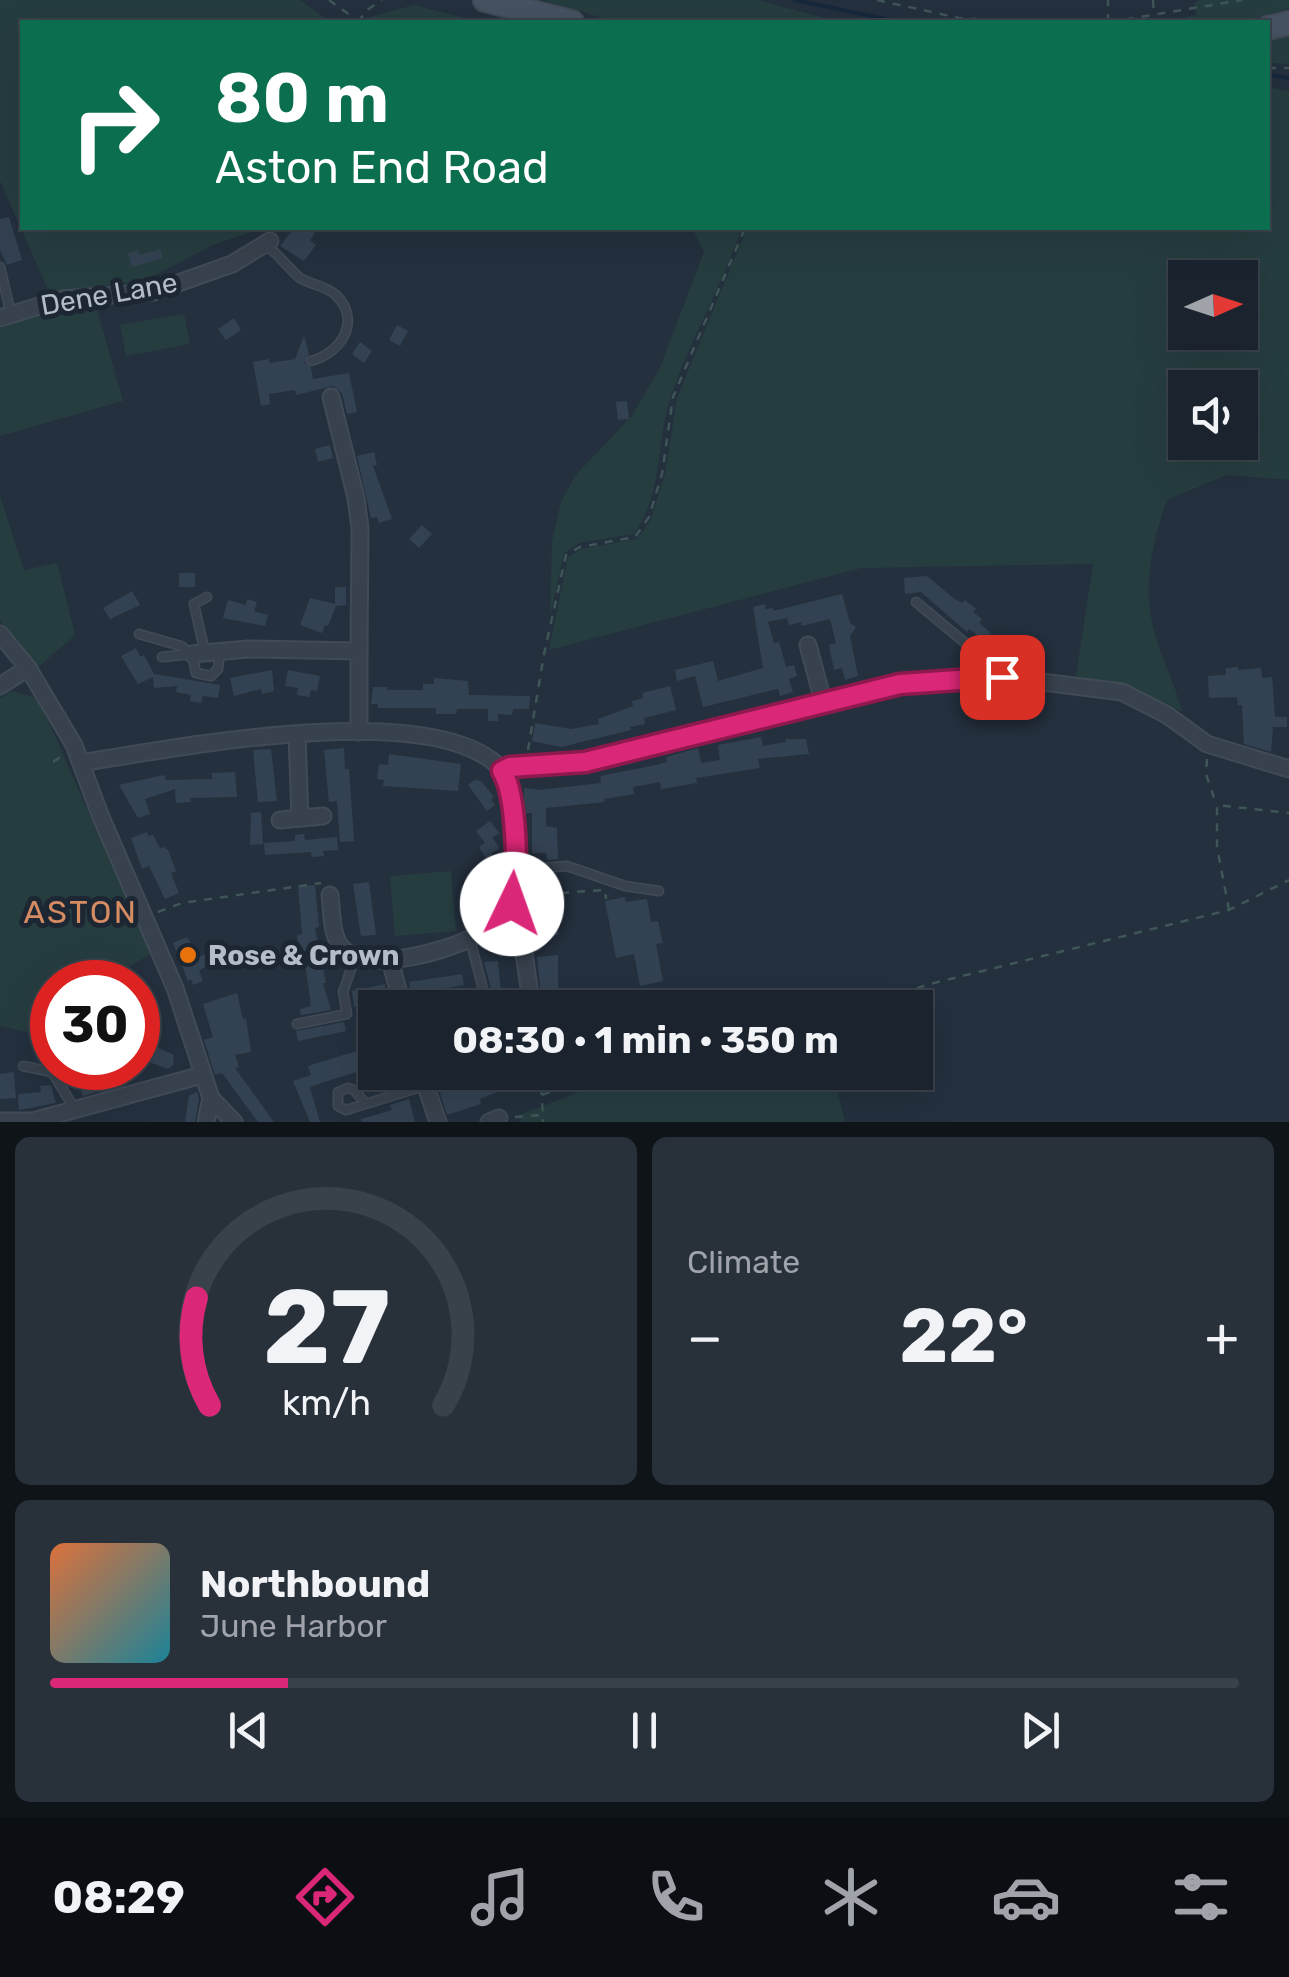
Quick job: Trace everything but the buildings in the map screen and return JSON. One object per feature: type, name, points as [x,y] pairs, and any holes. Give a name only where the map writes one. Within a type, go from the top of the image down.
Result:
[{"type":"street","points":[[485,0],[564,20]]},
{"type":"street","name":"Dene Lane","points":[[5,316],[62,300],[153,292],[232,264],[268,243]]},
{"type":"street","points":[[331,397],[360,528],[360,732]]},
{"type":"street","points":[[0,634],[50,702],[82,762],[100,817],[175,988],[211,1098],[234,1122]]},
{"type":"street","points":[[808,644],[823,701]]},
{"type":"street","points":[[206,653],[248,649],[359,651]]},
{"type":"street","points":[[0,686],[28,668]]},
{"type":"street","points":[[502,771],[512,766],[585,762],[900,684],[975,678],[1046,680],[1122,692],[1168,715],[1207,744],[1289,769]]},
{"type":"street","points":[[82,762],[239,737],[360,732],[422,737],[475,750],[502,771],[510,795],[515,870],[512,904],[518,913],[529,990]]},
{"type":"street","points":[[297,734],[300,818]]},
{"type":"street","points":[[280,820],[323,816]]},
{"type":"street","points":[[330,895],[338,943],[355,958],[390,960],[470,939],[512,904]]},
{"type":"street","points":[[390,960],[398,990]]},
{"type":"street","points":[[0,1121],[32,1121],[76,1111],[202,1075]]},
{"type":"street","points":[[428,1090],[438,1122]]},
{"type":"street","points":[[206,1122],[211,1098]]},
{"type":"lane","points":[[268,243],[296,276],[333,292],[343,304],[347,321],[341,345],[325,358],[312,361]]},
{"type":"lane","points":[[0,268],[5,316]]},
{"type":"lane","points":[[206,653],[194,604],[207,597]]},
{"type":"lane","points":[[916,602],[970,647],[975,678]]},
{"type":"lane","points":[[139,634],[206,653]]},
{"type":"lane","points":[[162,657],[206,653]]},
{"type":"lane","points":[[515,870],[567,866],[625,886],[660,891]]},
{"type":"lane","points":[[470,939],[483,990]]},
{"type":"lane","points":[[297,1024],[347,1014],[344,992],[355,958]]},
{"type":"lane","points":[[23,1066],[52,1072],[76,1111]]},
{"type":"lane","points":[[365,1103],[393,1090]]},
{"type":"path","points":[[329,0],[355,20]]},
{"type":"path","points":[[360,20],[382,0]]},
{"type":"path","points":[[877,0],[959,18],[990,20]]},
{"type":"path","points":[[1153,0],[1154,17]]},
{"type":"path","points":[[1212,7],[1216,0]]},
{"type":"path","points":[[1127,20],[1242,0]]},
{"type":"path","points":[[525,766],[534,703],[566,556],[580,547],[635,537],[649,517],[662,474],[673,397],[744,230]]},
{"type":"path","points":[[1207,744],[1206,774],[1217,805],[1217,847],[1229,910]]},
{"type":"path","points":[[1217,805],[1289,813]]},
{"type":"path","points":[[553,873],[560,893],[605,890],[606,899]]},
{"type":"path","points":[[912,990],[1229,910],[1289,880]]},
{"type":"path","points":[[144,918],[182,903],[288,886],[324,882],[330,895]]},
{"type":"path","points":[[541,1090],[543,1122]]},
{"type":"path","points":[[542,1095],[555,1090]]},
{"type":"path","points":[[525,1116],[543,1115]]},
{"type":"green space","points":[[0,0],[300,0],[328,20],[20,20],[20,226],[0,181]]},
{"type":"green space","points":[[543,0],[757,0],[832,20],[608,20]]},
{"type":"green space","points":[[1289,0],[1289,9],[1248,20],[1168,20],[1197,15],[1194,3]]},
{"type":"green space","points":[[414,5],[472,20],[360,20]]},
{"type":"green space","points":[[1289,30],[1289,64],[1270,63],[1270,34]]},
{"type":"green space","points":[[1270,87],[1289,91],[1289,480],[1227,475],[1167,500],[1152,554],[1150,608],[1158,645],[1182,711],[1123,686],[1076,676],[1093,564],[861,568],[549,650],[568,557],[581,549],[637,539],[651,519],[665,474],[677,398],[746,230],[1270,230]]},
{"type":"green space","points":[[22,230],[257,230],[213,245],[144,281],[49,292]]},
{"type":"green space","points":[[693,230],[741,230],[672,393],[655,483],[644,518],[634,534],[579,543],[564,553],[550,617],[552,541],[561,502],[575,476],[631,417],[659,370],[704,252]]},
{"type":"green space","points":[[96,306],[123,401],[0,436],[0,328],[24,318]]},
{"type":"green space","points":[[184,314],[190,344],[126,356],[120,325]]},
{"type":"green space","points":[[0,496],[24,570],[57,563],[75,635],[35,670],[0,620]]},
{"type":"green space","points":[[13,691],[36,698],[151,954],[141,960],[30,960],[30,1029],[26,1032],[0,1026],[0,698]]},
{"type":"green space","points":[[451,871],[456,931],[395,936],[390,876]]},
{"type":"green space","points":[[584,1090],[837,1090],[845,1122],[521,1122],[519,1115]]},
{"type":"waterway","points":[[795,0],[890,20]]},
{"type":"waterway","points":[[1270,75],[1289,78]]},
{"type":"place","name":"Rose & Crown","points":[[188,955]]},
{"type":"district","name":"ASTON","points":[[81,912]]},
{"type":"route","points":[[512,904],[515,870],[510,795],[502,771],[510,767],[585,762],[900,684],[1002,677]]}]
